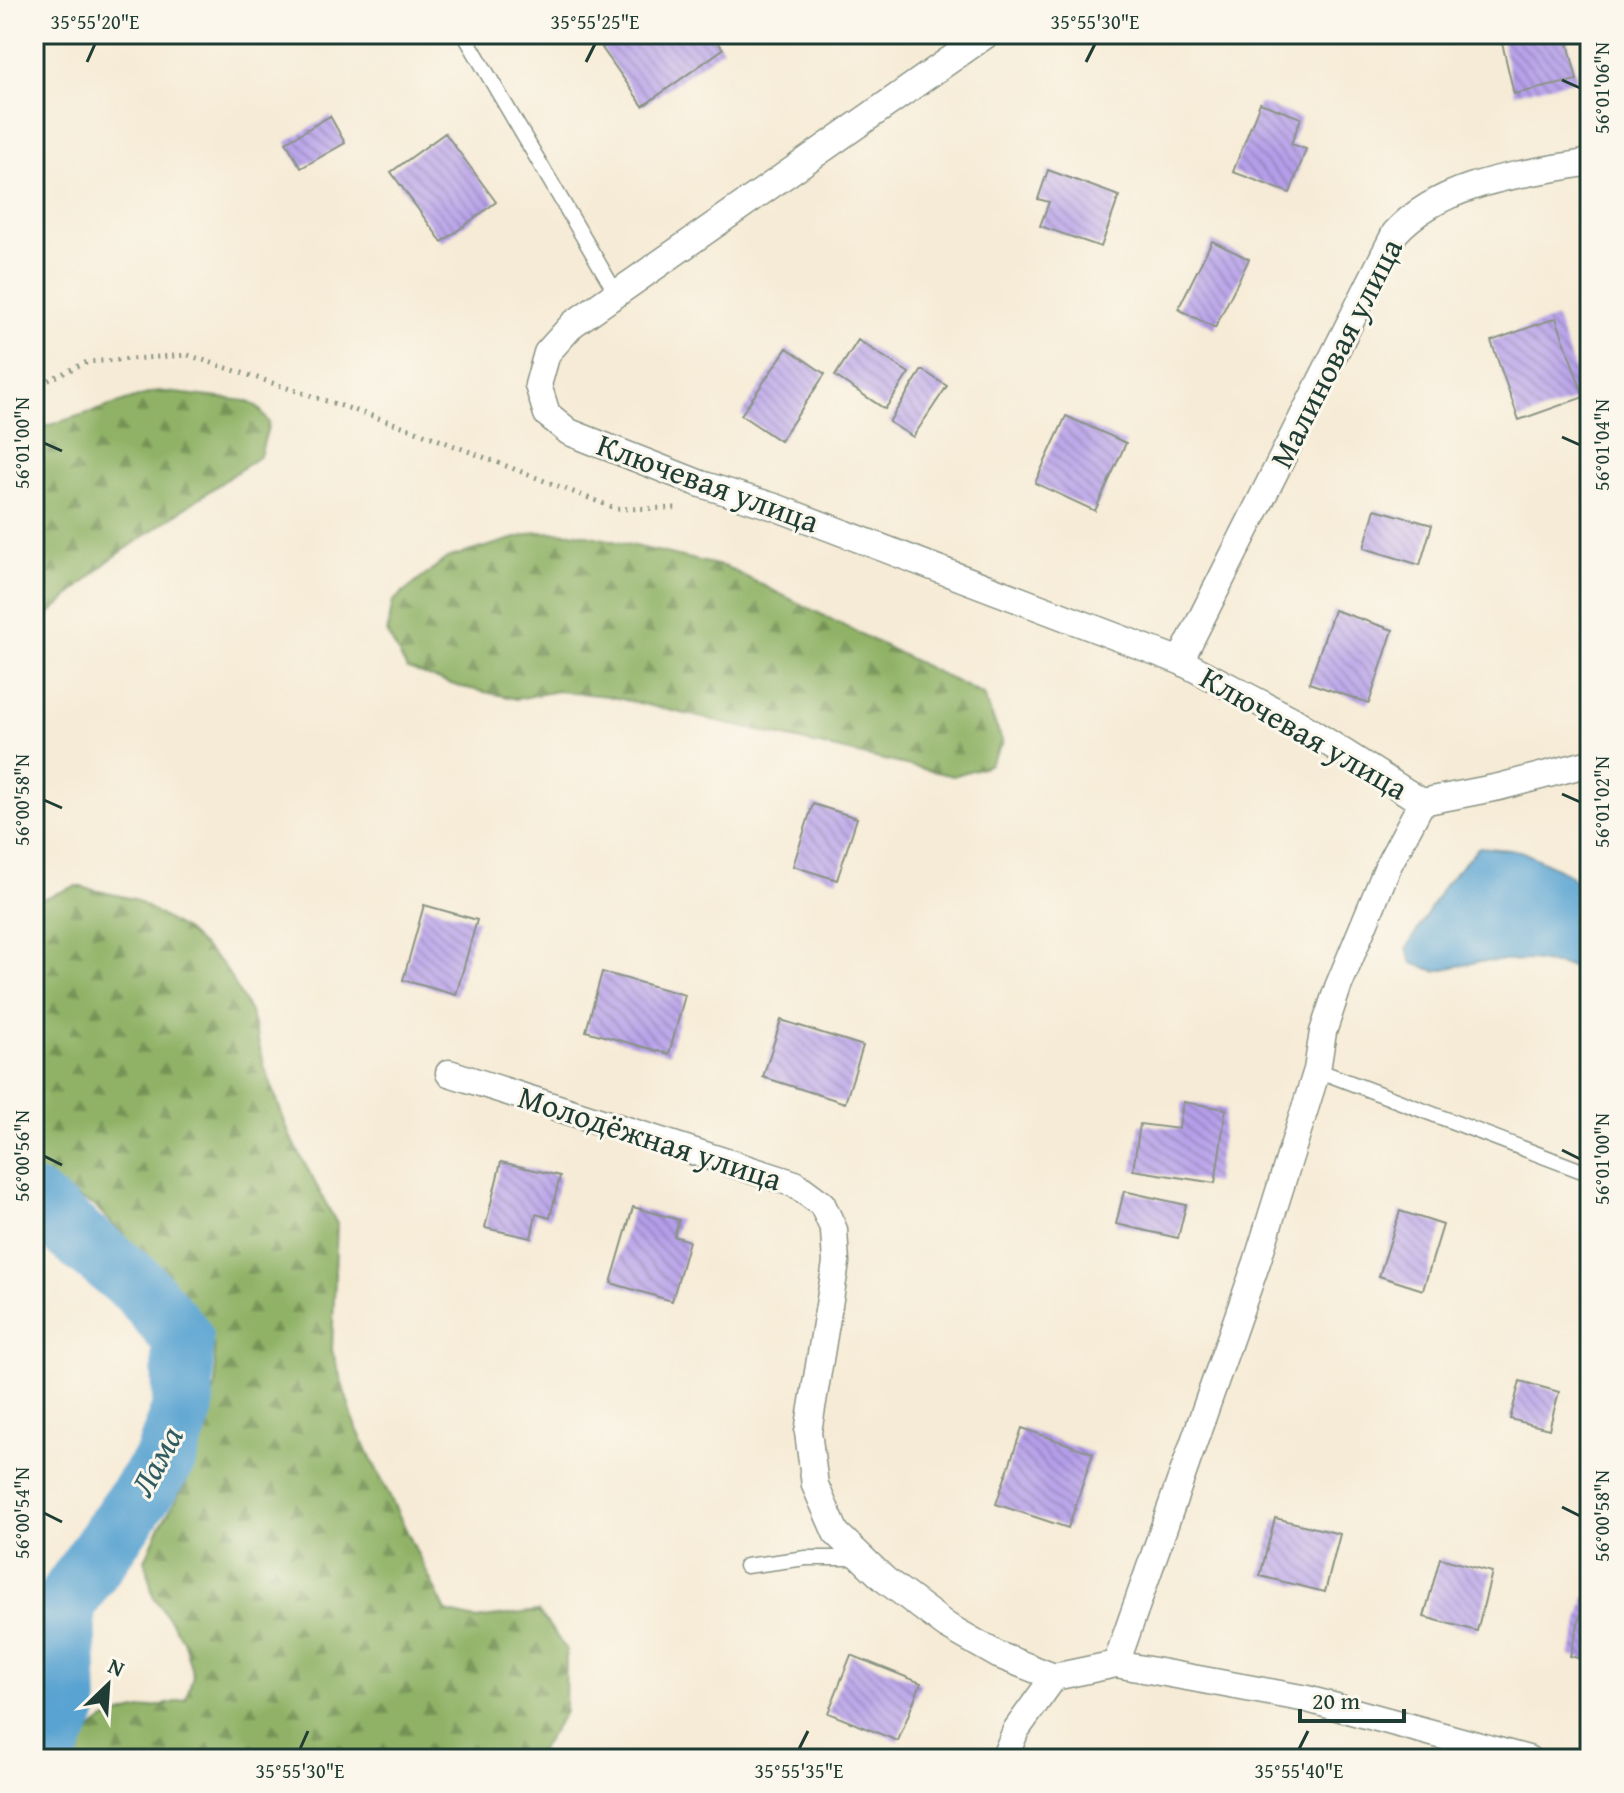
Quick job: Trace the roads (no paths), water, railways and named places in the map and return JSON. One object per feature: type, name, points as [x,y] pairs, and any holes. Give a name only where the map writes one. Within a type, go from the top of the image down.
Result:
[{"type":"street","name":"Ключевая улица","points":[[987,34],[573,324],[547,353],[538,385],[547,414],[569,432],[701,484],[775,507],[1180,661],[1303,726],[1422,802]]},
{"type":"street","name":"Малиновая улица","points":[[1180,661],[1395,233],[1410,216],[1441,199],[1496,180],[1590,162]]},
{"type":"street","points":[[1116,1664],[1257,1262],[1317,1070],[1323,1032],[1338,987],[1389,864],[1422,802],[1499,787],[1590,763]]},
{"type":"street","name":"Молодёжная улица","points":[[449,1073],[795,1184],[822,1204],[834,1230],[836,1263],[808,1432],[815,1485],[836,1533],[884,1579],[947,1626],[998,1655],[1054,1677]]},
{"type":"street","points":[[1004,1759],[1016,1730],[1054,1677],[1116,1664],[1307,1699],[1528,1759]]},
{"type":"lane","points":[[464,34],[616,293]]},
{"type":"lane","points":[[1317,1070],[1590,1174]]},
{"type":"lane","points":[[746,1566],[806,1558],[862,1558]]},
{"type":"water","points":[[1479,847],[1521,851],[1569,874],[1590,899],[1590,970],[1531,960],[1477,962],[1435,971],[1412,963],[1407,948],[1444,885]]},
{"type":"waterway","name":"Лама","points":[[34,1202],[139,1287],[182,1338],[183,1407],[165,1459],[64,1605],[67,1710],[43,1759]]}]
